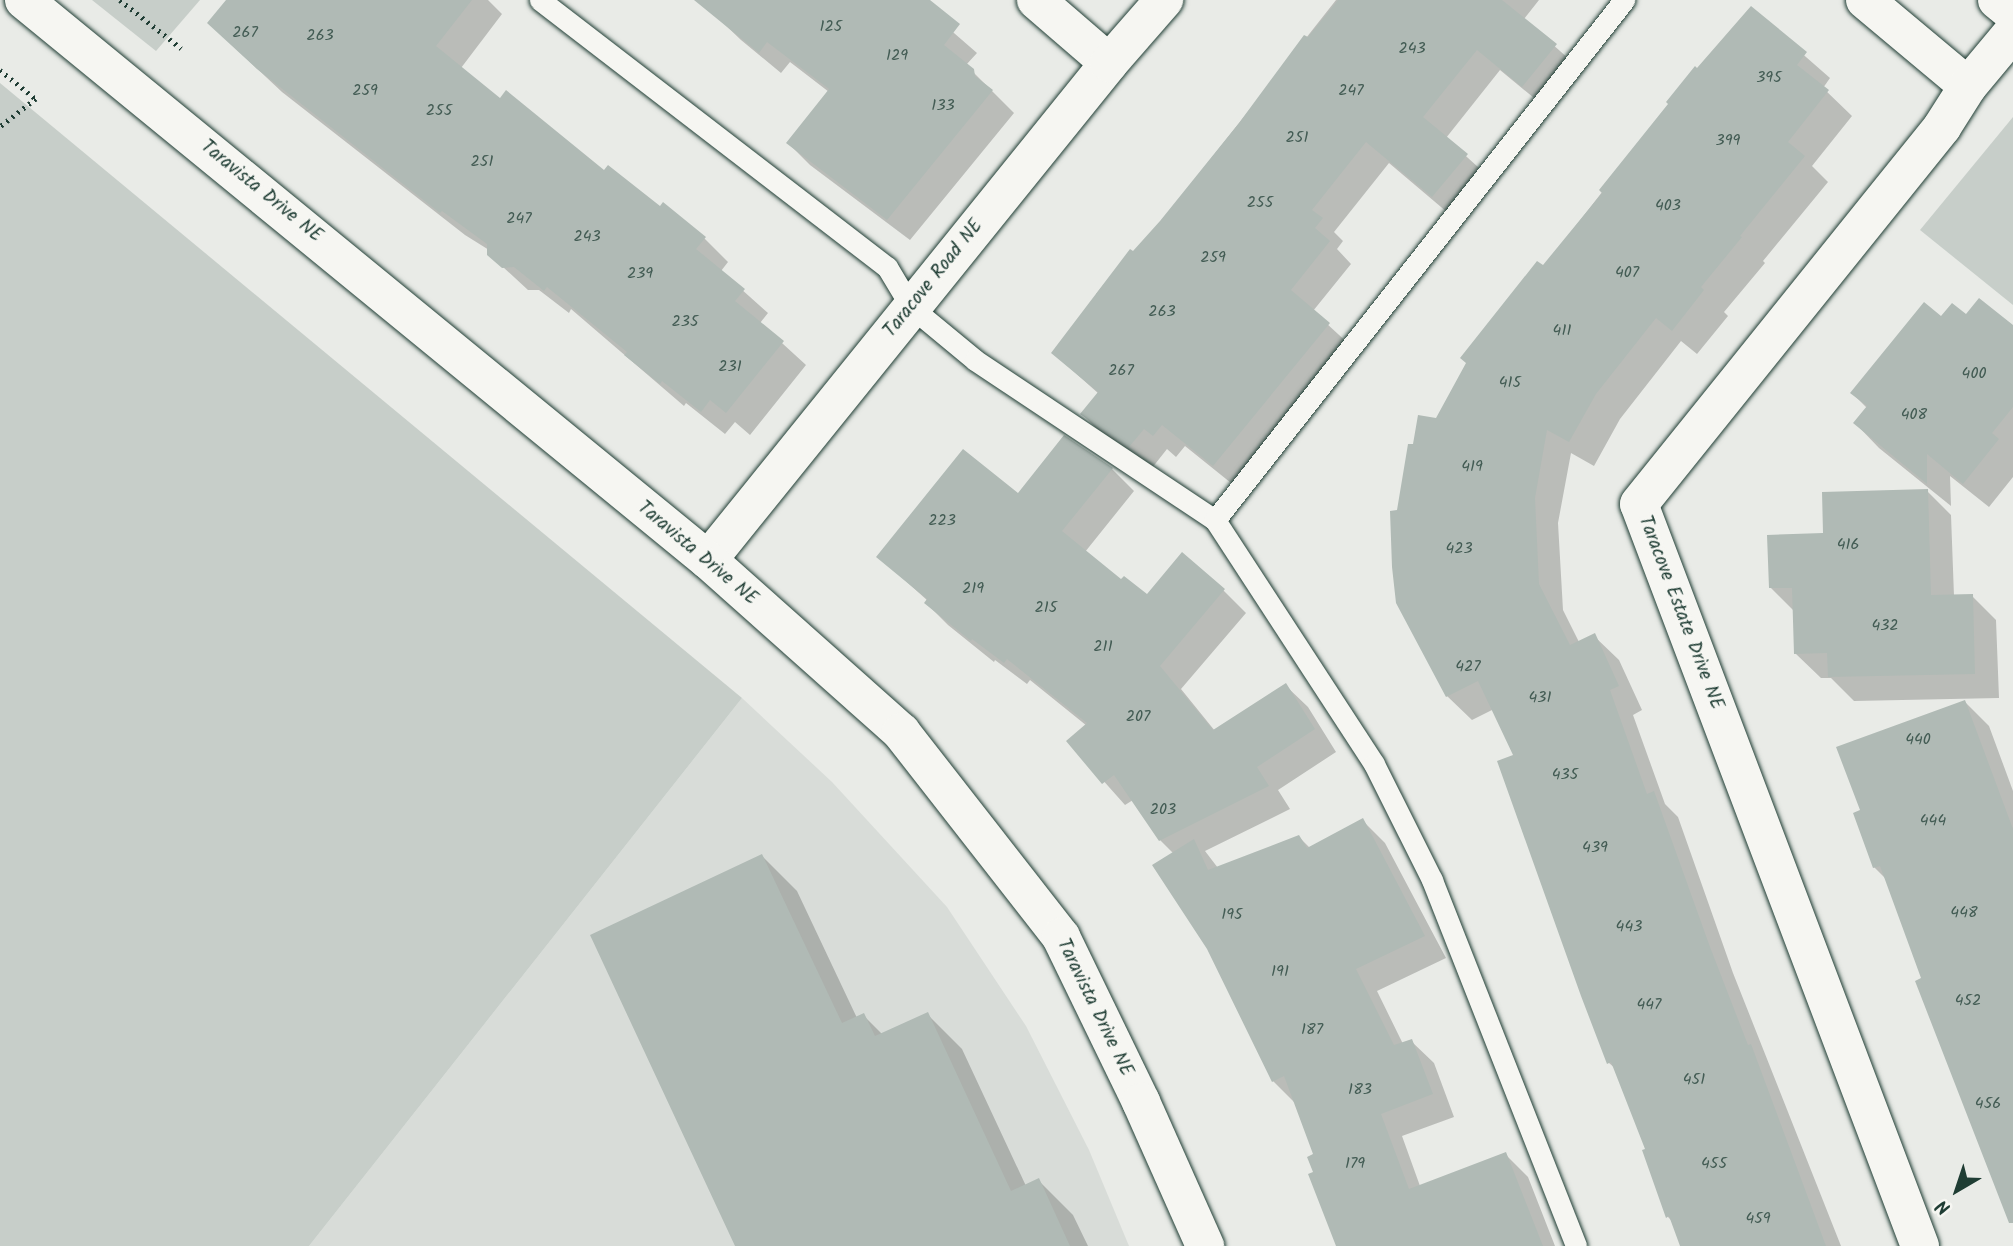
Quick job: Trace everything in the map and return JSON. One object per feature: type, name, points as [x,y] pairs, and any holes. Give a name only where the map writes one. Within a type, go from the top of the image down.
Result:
[{"type":"street","name":"Taravista Drive NE","points":[[24,0],[708,560],[901,732],[1061,937],[1141,1102],[1205,1246]]},
{"type":"street","points":[[1037,0],[1109,63]]},
{"type":"street","name":"Taracove Road NE","points":[[708,560],[1109,63],[1164,0]]},
{"type":"street","points":[[1865,0],[1968,86]]},
{"type":"street","points":[[1997,0],[2013,13]]},
{"type":"street","name":"Taracove Estate Drive NE","points":[[1920,1246],[1639,504],[1942,127],[1968,86],[2013,32]]},
{"type":"lane","points":[[540,0],[887,267],[911,307],[975,360],[1215,520],[1374,764],[1432,880],[1576,1246]]},
{"type":"lane","points":[[1215,520],[1624,0]]},
{"type":"path","points":[[120,0],[181,48]]},
{"type":"path","points":[[0,70],[36,99],[0,127]]},
{"type":"shaded area","points":[[92,0],[200,0],[156,51]]},
{"type":"shaded area","points":[[0,83],[742,698],[309,1246],[0,1246]]},
{"type":"shaded area","points":[[2013,117],[2013,305],[1920,230]]},
{"type":"shaded area","points":[[742,698],[832,782],[947,907],[1026,1026],[1089,1150],[1129,1246],[309,1246]]},
{"type":"building","points":[[226,0],[472,0],[436,46],[500,98],[506,90],[604,170],[608,165],[660,206],[663,202],[706,237],[696,249],[745,289],[735,301],[784,341],[726,413],[710,400],[701,412],[624,355],[627,352],[547,287],[544,291],[514,267],[502,268],[487,255],[487,244],[442,211],[440,213],[257,69],[207,23]]},
{"type":"building","points":[[694,0],[930,0],[960,24],[944,45],[974,69],[975,76],[993,90],[887,220],[786,143],[829,89],[767,42],[759,53]]},
{"type":"building","points":[[1338,0],[1502,0],[1557,44],[1522,87],[1477,50],[1423,117],[1468,154],[1432,197],[1366,142],[1312,210],[1323,218],[1315,228],[1330,241],[1291,290],[1330,323],[1213,466],[1162,425],[1153,436],[1144,429],[1129,447],[1080,414],[1098,392],[1051,353],[1130,249],[1133,251],[1160,221],[1239,123],[1304,35],[1308,37]]},
{"type":"building","points":[[1751,6],[1807,52],[1797,65],[1829,90],[1788,142],[1805,156],[1701,287],[1704,290],[1672,331],[1656,318],[1596,394],[1569,442],[1547,430],[1535,498],[1539,584],[1570,645],[1595,633],[1619,686],[1610,690],[1647,794],[1654,791],[1710,947],[1748,1045],[1751,1044],[1826,1246],[1680,1246],[1669,1216],[1666,1218],[1642,1150],[1645,1149],[1611,1062],[1607,1064],[1581,996],[1497,761],[1513,755],[1478,681],[1446,697],[1396,603],[1392,567],[1390,511],[1397,510],[1408,444],[1413,444],[1418,415],[1436,418],[1466,363],[1460,358],[1537,261],[1543,265],[1602,193],[1599,190],[1695,66],[1697,68]]},
{"type":"building","points":[[1979,298],[2013,325],[2013,407],[1992,433],[1999,439],[1963,484],[1927,454],[1927,484],[1853,423],[1867,406],[1850,393],[1924,302],[1941,316],[1952,303],[1966,314]]},
{"type":"building","points":[[1064,435],[1113,468],[1062,531],[1121,579],[1124,576],[1147,594],[1182,552],[1225,589],[1160,666],[1213,730],[1286,683],[1315,729],[1257,767],[1269,786],[1159,841],[1114,775],[1102,784],[1066,741],[1087,723],[1007,659],[1004,663],[972,639],[971,641],[924,603],[927,599],[876,557],[963,449],[1018,493]]},
{"type":"building","points":[[1928,489],[1931,595],[1973,594],[1975,674],[1828,677],[1827,653],[1794,654],[1792,588],[1769,588],[1767,535],[1823,533],[1822,492]]},
{"type":"building","points":[[1965,700],[2013,829],[2013,1223],[2009,1223],[1915,981],[1921,978],[1880,866],[1873,868],[1853,813],[1860,810],[1836,747]]},
{"type":"building","points":[[1363,818],[1425,936],[1356,969],[1394,1045],[1412,1039],[1433,1094],[1381,1114],[1409,1189],[1506,1152],[1543,1246],[1336,1246],[1308,1174],[1313,1172],[1307,1157],[1313,1154],[1284,1076],[1272,1082],[1207,949],[1152,865],[1194,839],[1208,870],[1299,835],[1307,848]]},
{"type":"building","points":[[762,854],[842,1023],[864,1013],[875,1036],[928,1012],[1011,1191],[1039,1178],[1070,1246],[735,1246],[590,935]]}]
